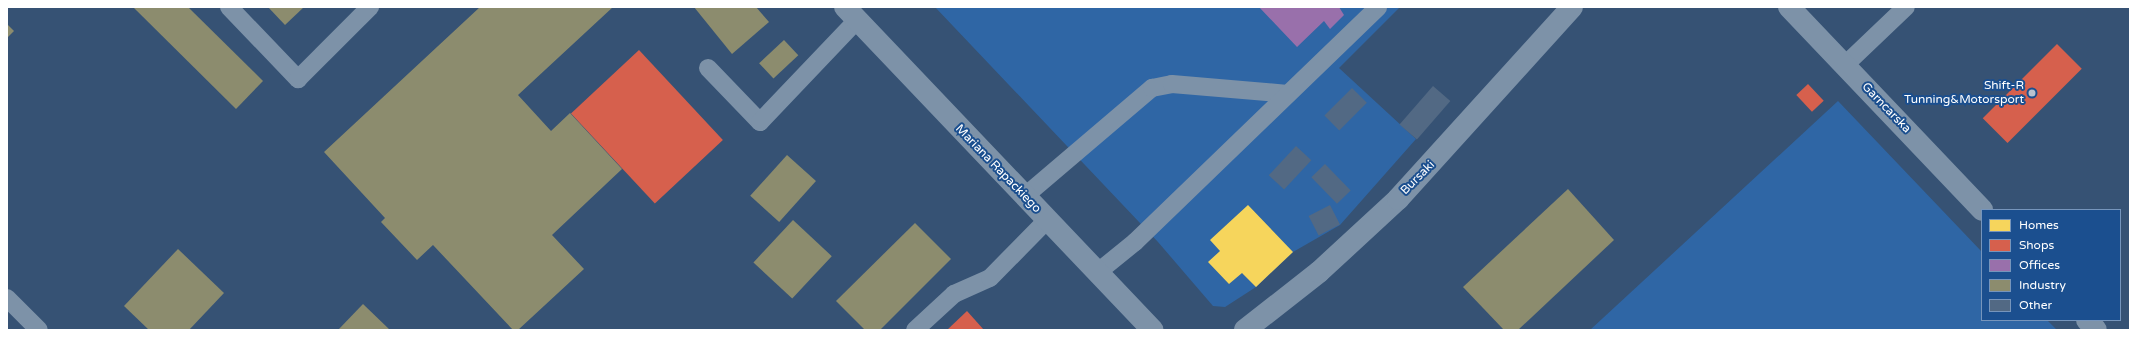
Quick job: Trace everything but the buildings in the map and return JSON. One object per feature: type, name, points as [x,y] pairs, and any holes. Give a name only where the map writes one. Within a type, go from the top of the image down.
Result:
[{"type":"street","name":"Bursaki","points":[[1245,330],[1319,272],[1392,204],[1572,7]]},
{"type":"street","name":"Garncarska","points":[[1789,7],[1981,209]]},
{"type":"street","name":"Mariana Rapackiego","points":[[851,14],[1153,330]]},
{"type":"street","points":[[2087,321],[2096,330]]},
{"type":"lane","points":[[230,7],[298,79],[370,7]]},
{"type":"lane","points":[[1098,272],[1135,242],[1378,7]]},
{"type":"lane","points":[[1845,65],[1906,7]]},
{"type":"lane","points":[[708,68],[760,122],[851,14]]},
{"type":"lane","points":[[1025,196],[1152,88],[1172,84],[1288,94]]},
{"type":"lane","points":[[915,330],[954,294],[990,278],[1047,220]]},
{"type":"lane","points":[[7,298],[39,330]]},
{"type":"shaded area","points":[[935,7],[1400,7],[1339,68],[1416,139],[1340,225],[1293,252],[1256,287],[1225,307],[1213,306],[1158,242]]},
{"type":"shaded area","points":[[1838,101],[1981,251],[1981,321],[2048,321],[2057,330],[1590,330]]},
{"type":"place","name":"Shift-R Tunning&Motorsport","points":[[2032,93]]}]
